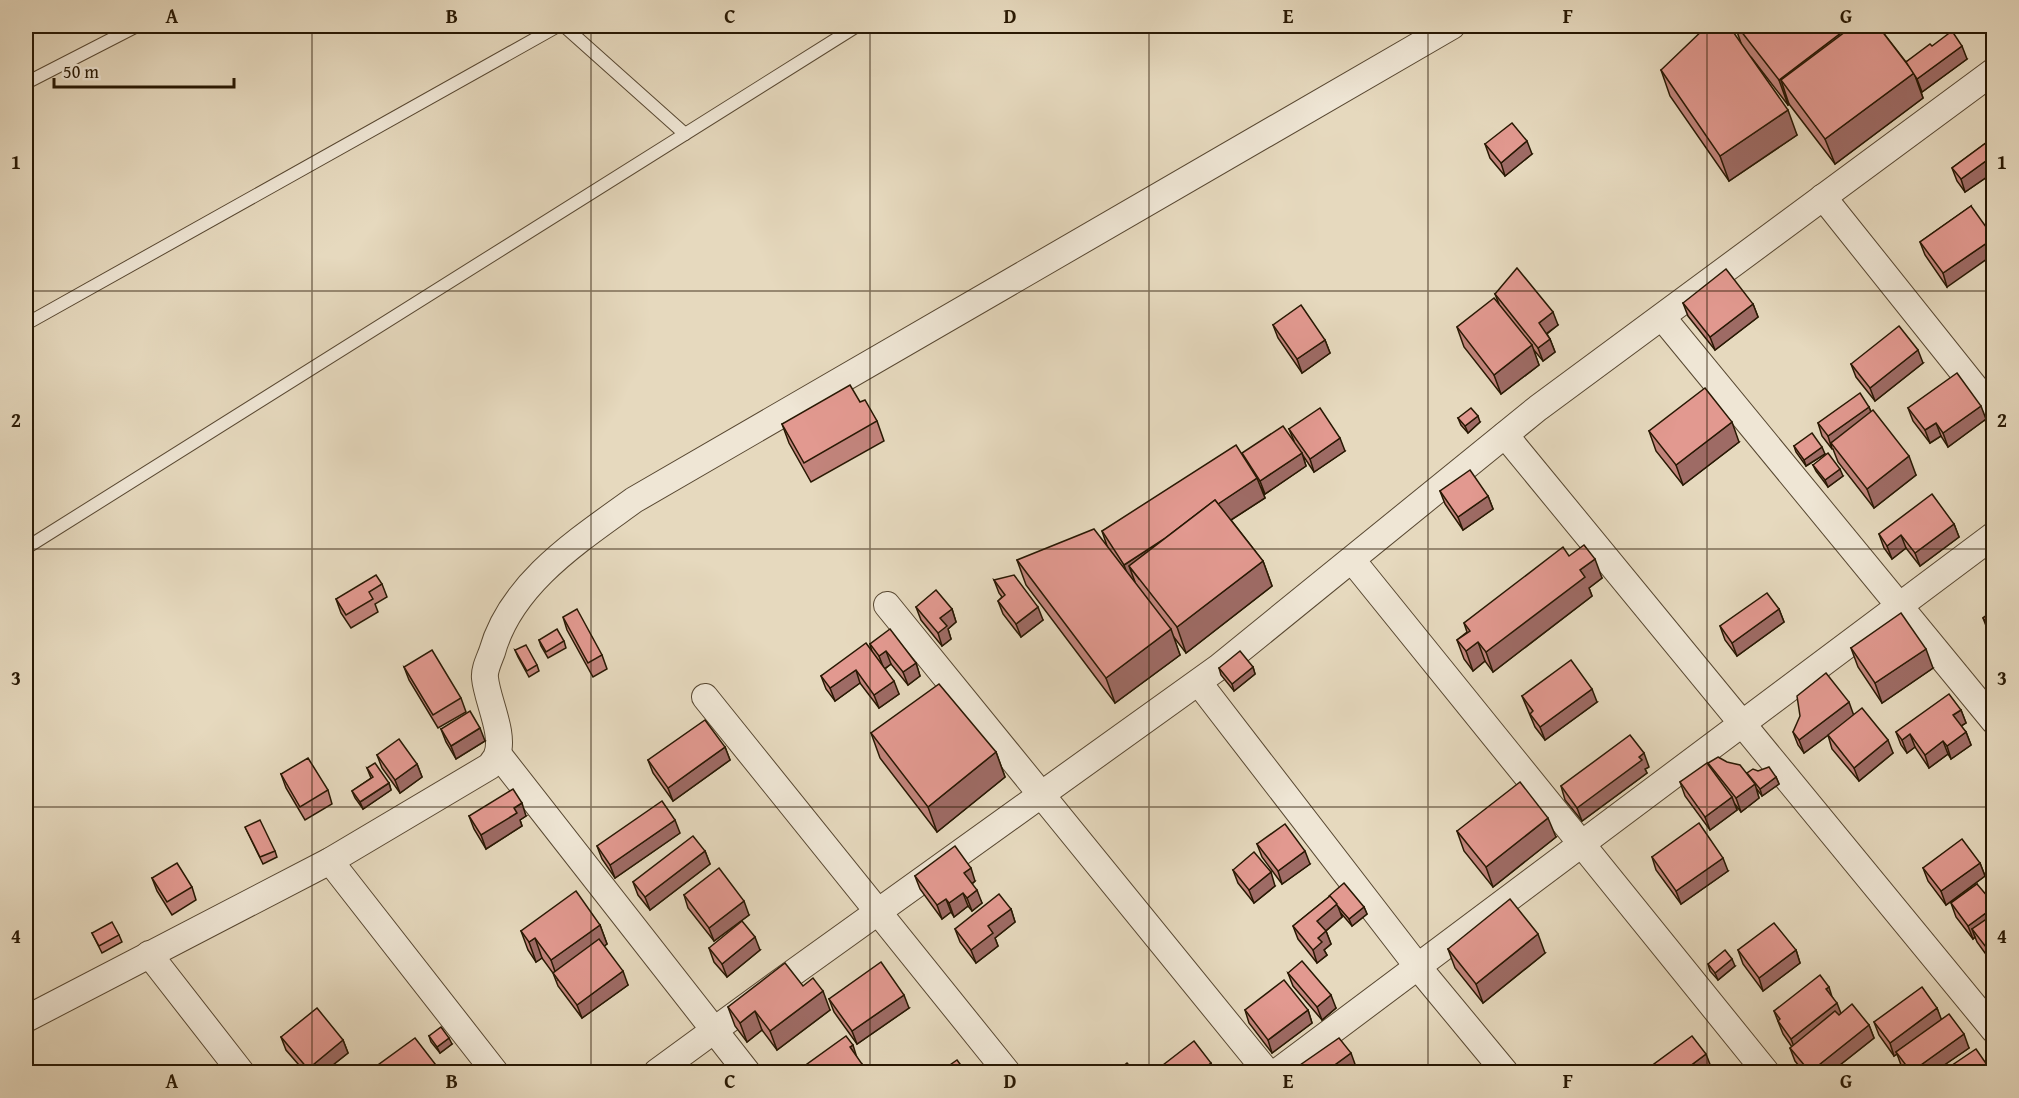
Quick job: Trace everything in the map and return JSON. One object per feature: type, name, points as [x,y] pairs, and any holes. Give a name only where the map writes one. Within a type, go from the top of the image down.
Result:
[{"type":"street","points":[[26,1019],[330,861],[490,766],[498,754],[499,735],[484,676],[497,632],[527,587],[570,547],[634,500],[1452,26]]},
{"type":"street","points":[[657,1072],[1198,682],[1538,408],[1823,197],[1991,78]]},
{"type":"street","points":[[1823,197],[1994,411]]},
{"type":"street","points":[[1662,317],[1994,720]]},
{"type":"street","points":[[1505,435],[1994,1030]]},
{"type":"street","points":[[1277,1072],[1994,535]]},
{"type":"street","points":[[1352,560],[1766,1072]]},
{"type":"street","points":[[887,604],[1267,1072]]},
{"type":"street","points":[[1198,682],[1418,967],[1505,1072]]},
{"type":"street","points":[[705,696],[1007,1072]]},
{"type":"street","points":[[498,754],[747,1072]]},
{"type":"street","points":[[330,861],[495,1072]]},
{"type":"street","points":[[149,954],[241,1072]]},
{"type":"lane","points":[[26,83],[137,26]]},
{"type":"lane","points":[[26,324],[558,26]]},
{"type":"lane","points":[[564,26],[685,134]]},
{"type":"lane","points":[[26,548],[857,26]]},
{"type":"building","points":[[1707,26],[1729,26],[1788,110],[1720,156],[1661,70]]},
{"type":"building","points":[[1737,26],[1850,26],[1779,80]]},
{"type":"building","points":[[1853,26],[1878,26],[1914,73],[1825,139],[1781,80]]},
{"type":"building","points":[[1952,31],[1962,46],[1917,79],[1906,62]]},
{"type":"building","points":[[1512,123],[1527,141],[1501,163],[1485,144]]},
{"type":"building","points":[[1994,137],[1994,155],[1961,179],[1952,168]]},
{"type":"building","points":[[1971,206],[1994,238],[1943,273],[1920,242]]},
{"type":"building","points":[[1517,268],[1553,312],[1539,323],[1550,339],[1538,348],[1495,294]]},
{"type":"building","points":[[1726,269],[1753,304],[1710,337],[1683,303]]},
{"type":"building","points":[[1494,298],[1532,345],[1494,375],[1457,327]]},
{"type":"building","points":[[1301,305],[1325,340],[1297,359],[1273,325]]},
{"type":"building","points":[[1899,326],[1918,350],[1870,388],[1851,364]]},
{"type":"building","points":[[1957,373],[1981,406],[1943,433],[1936,423],[1925,430],[1908,408]]},
{"type":"building","points":[[850,385],[860,402],[865,400],[877,421],[804,463],[782,424]]},
{"type":"building","points":[[1705,388],[1732,422],[1676,465],[1649,431]]},
{"type":"building","points":[[1860,393],[1869,407],[1828,436],[1818,423]]},
{"type":"building","points":[[1320,408],[1340,438],[1310,459],[1289,429]]},
{"type":"building","points":[[1471,408],[1478,416],[1465,426],[1458,418]]},
{"type":"building","points":[[1873,410],[1909,456],[1867,489],[1831,443]]},
{"type":"building","points":[[1283,426],[1302,453],[1260,481],[1242,453]]},
{"type":"building","points":[[1812,433],[1822,447],[1804,460],[1794,446]]},
{"type":"building","points":[[1236,445],[1257,478],[1218,504],[1215,500],[1164,539],[1124,565],[1102,531]]},
{"type":"building","points":[[1828,453],[1840,469],[1825,480],[1813,465]]},
{"type":"building","points":[[1470,470],[1488,496],[1458,517],[1440,491]]},
{"type":"building","points":[[1932,494],[1954,524],[1915,553],[1901,535],[1887,546],[1879,534]]},
{"type":"building","points":[[1215,500],[1263,561],[1177,627],[1129,566]]},
{"type":"building","points":[[1094,529],[1171,629],[1106,678],[1017,560]]},
{"type":"building","points":[[1584,545],[1595,559],[1580,570],[1585,577],[1486,652],[1478,642],[1466,651],[1457,640],[1470,631],[1464,623],[1563,547],[1569,556]]},
{"type":"building","points":[[376,575],[382,584],[369,592],[373,599],[346,615],[336,599]]},
{"type":"building","points":[[1014,575],[1038,607],[1016,624],[998,601],[1005,595],[994,580]]},
{"type":"building","points":[[936,590],[952,609],[940,618],[947,626],[938,633],[916,607]]},
{"type":"building","points":[[1767,593],[1779,609],[1732,643],[1720,626]]},
{"type":"building","points":[[577,609],[602,655],[588,663],[563,617]]},
{"type":"building","points":[[1994,610],[1994,632],[1983,618]]},
{"type":"building","points":[[1901,613],[1926,649],[1875,683],[1851,648]]},
{"type":"building","points":[[557,629],[564,641],[546,652],[539,640]]},
{"type":"building","points":[[890,629],[916,663],[903,672],[886,651],[879,656],[870,644]]},
{"type":"building","points":[[866,643],[894,681],[874,695],[856,670],[830,688],[821,676]]},
{"type":"building","points":[[526,645],[537,665],[527,671],[515,650]]},
{"type":"building","points":[[432,650],[461,698],[433,715],[404,667]]},
{"type":"building","points":[[1240,651],[1253,667],[1232,684],[1219,668]]},
{"type":"building","points":[[1571,660],[1592,689],[1540,727],[1530,714],[1533,711],[1522,696]]},
{"type":"building","points":[[1826,673],[1849,702],[1799,740],[1793,732],[1800,716],[1797,696]]},
{"type":"building","points":[[939,684],[996,752],[928,807],[871,733]]},
{"type":"building","points":[[1949,694],[1961,710],[1953,715],[1966,732],[1947,746],[1943,741],[1925,755],[1910,734],[1902,740],[1896,732]]},
{"type":"building","points":[[1862,708],[1888,740],[1854,768],[1828,735]]},
{"type":"building","points":[[470,711],[480,728],[451,746],[441,729]]},
{"type":"building","points":[[705,720],[725,747],[668,788],[648,760]]},
{"type":"building","points":[[1630,735],[1644,753],[1639,757],[1642,760],[1577,808],[1561,786]]},
{"type":"building","points":[[399,739],[417,764],[395,780],[377,755]]},
{"type":"building","points":[[1718,757],[1740,765],[1755,784],[1736,798],[1708,763]]},
{"type":"building","points":[[308,758],[328,790],[300,807],[281,774]]},
{"type":"building","points":[[375,763],[389,783],[360,802],[352,791],[373,777],[367,768]]},
{"type":"building","points":[[1707,763],[1732,797],[1705,817],[1680,782]]},
{"type":"building","points":[[1769,767],[1776,777],[1760,789],[1747,773],[1753,769],[1758,771]]},
{"type":"building","points":[[1520,782],[1548,818],[1486,867],[1457,831]]},
{"type":"building","points":[[513,789],[522,803],[514,808],[517,813],[481,835],[469,816]]},
{"type":"building","points":[[662,801],[675,820],[610,865],[597,846]]},
{"type":"building","points":[[260,820],[275,851],[260,857],[245,827]]},
{"type":"building","points":[[1699,823],[1723,858],[1676,891],[1652,857]]},
{"type":"building","points":[[1285,824],[1305,851],[1278,871],[1257,844]]},
{"type":"building","points":[[693,836],[705,851],[645,897],[633,882]]},
{"type":"building","points":[[1962,839],[1980,863],[1941,891],[1923,868]]},
{"type":"building","points":[[955,846],[971,868],[964,873],[977,890],[967,898],[963,893],[949,903],[946,899],[937,905],[915,876]]},
{"type":"building","points":[[1254,852],[1271,872],[1249,890],[1233,870]]},
{"type":"building","points":[[177,863],[192,887],[167,902],[152,878]]},
{"type":"building","points":[[719,868],[744,901],[709,928],[684,895]]},
{"type":"building","points":[[1344,883],[1364,907],[1349,919],[1329,896]]},
{"type":"building","points":[[1977,884],[1994,907],[1968,926],[1951,903]]},
{"type":"building","points":[[576,891],[600,925],[551,960],[535,938],[529,942],[521,931]]},
{"type":"building","points":[[999,894],[1011,909],[988,926],[993,933],[971,950],[955,929]]},
{"type":"building","points":[[1330,896],[1337,904],[1317,921],[1326,931],[1318,938],[1322,942],[1313,950],[1293,926]]},
{"type":"building","points":[[1510,899],[1538,934],[1476,984],[1448,949]]},
{"type":"building","points":[[1994,914],[1994,947],[1989,951],[1972,929]]},
{"type":"building","points":[[742,921],[755,937],[722,964],[709,948]]},
{"type":"building","points":[[112,922],[119,935],[99,946],[92,933]]},
{"type":"building","points":[[1774,923],[1796,950],[1759,978],[1738,950]]},
{"type":"building","points":[[599,939],[623,971],[577,1005],[553,973]]},
{"type":"building","points":[[1725,950],[1732,959],[1715,973],[1708,964]]},
{"type":"building","points":[[1302,961],[1331,995],[1317,1007],[1288,973]]},
{"type":"building","points":[[881,962],[904,995],[852,1031],[829,999]]},
{"type":"building","points":[[785,963],[803,986],[813,978],[823,991],[770,1031],[755,1011],[740,1023],[728,1007]]},
{"type":"building","points":[[1820,975],[1829,987],[1826,989],[1837,1003],[1791,1039],[1774,1011]]},
{"type":"building","points":[[1284,980],[1308,1010],[1268,1040],[1245,1010]]},
{"type":"building","points":[[1922,987],[1937,1008],[1890,1043],[1874,1022]]},
{"type":"building","points":[[1852,1004],[1869,1025],[1810,1072],[1790,1048],[1835,1011],[1839,1015]]},
{"type":"building","points":[[317,1008],[343,1040],[308,1069],[281,1037]]},
{"type":"building","points":[[1949,1014],[1964,1034],[1911,1072],[1896,1052]]},
{"type":"building","points":[[441,1027],[449,1038],[437,1047],[429,1036]]},
{"type":"building","points":[[846,1036],[853,1045],[850,1047],[862,1064],[851,1072],[807,1072],[803,1067]]},
{"type":"building","points":[[1692,1036],[1706,1054],[1682,1072],[1654,1072],[1650,1067]]},
{"type":"building","points":[[415,1038],[439,1069],[434,1072],[384,1072],[378,1065]]},
{"type":"building","points":[[1339,1038],[1351,1053],[1332,1067],[1335,1072],[1290,1072]]},
{"type":"building","points":[[1194,1041],[1211,1063],[1199,1072],[1154,1072]]},
{"type":"building","points":[[1976,1049],[1992,1072],[1942,1072]]},
{"type":"building","points":[[957,1060],[966,1072],[940,1072]]},
{"type":"building","points":[[1127,1063],[1135,1072],[1116,1072]]},
{"type":"building","points":[[881,1066],[886,1072],[873,1072]]}]
